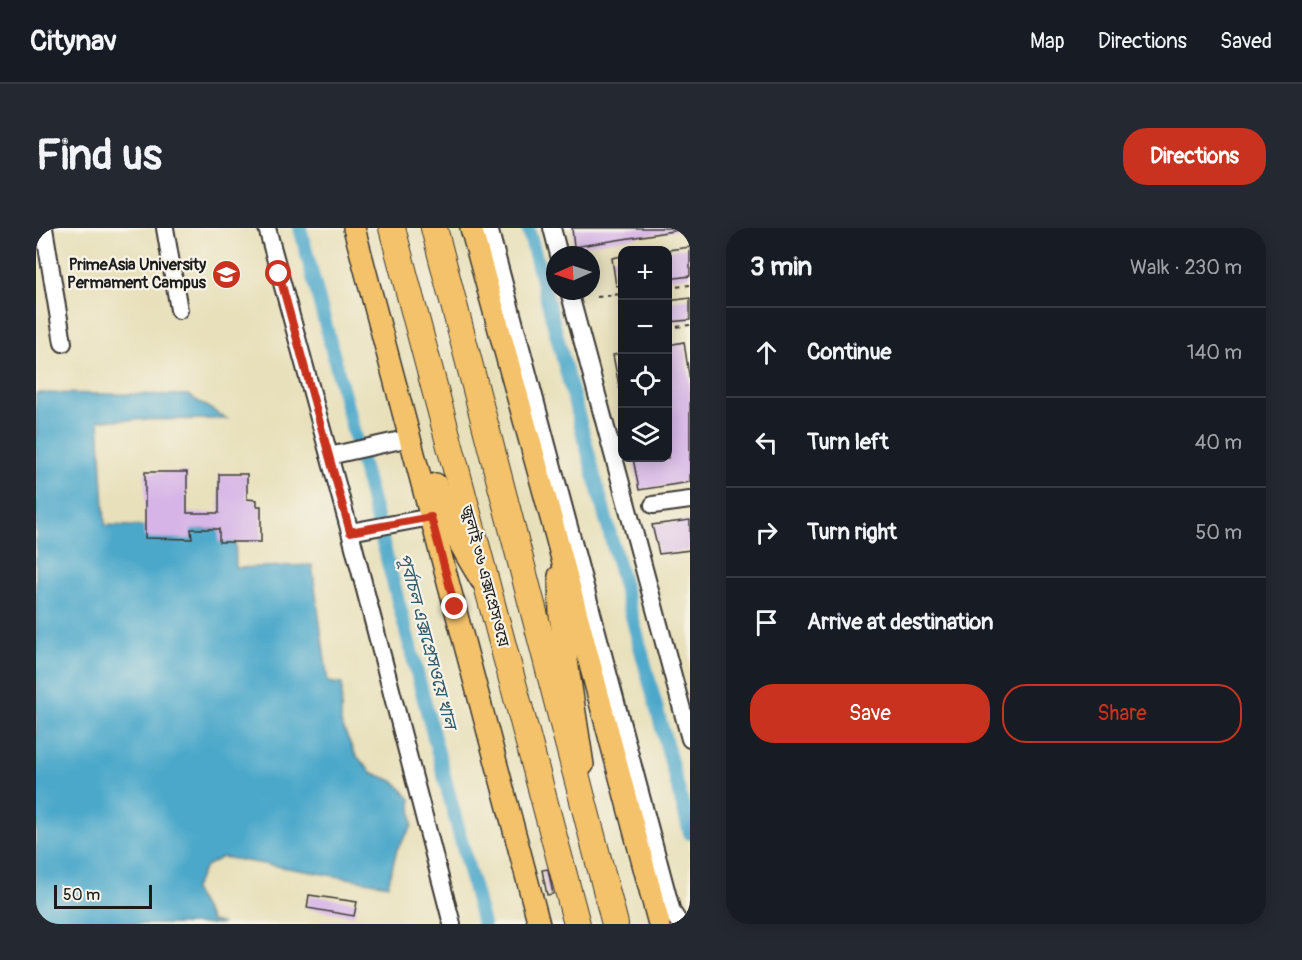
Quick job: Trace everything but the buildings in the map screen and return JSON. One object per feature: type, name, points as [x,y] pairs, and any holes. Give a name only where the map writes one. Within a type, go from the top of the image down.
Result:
[{"type":"highway","name":"জুলাই ৩৬ এক্সপ্রেসওয়ে","points":[[392,228],[577,924]]},
{"type":"highway","points":[[434,228],[615,924]]},
{"type":"main road","points":[[354,228],[539,924]]},
{"type":"main road","points":[[471,228],[560,549],[667,918]]},
{"type":"main road","points":[[376,310],[387,323],[399,351],[441,502],[462,550],[490,596]]},
{"type":"main road","points":[[560,549],[558,585],[560,615],[582,754],[590,830]]},
{"type":"street","points":[[44,228],[63,343]]},
{"type":"street","points":[[165,228],[179,310]]},
{"type":"street","points":[[267,228],[329,456],[357,531],[452,924]]},
{"type":"street","points":[[489,228],[667,918]]},
{"type":"street","points":[[552,228],[557,246]]},
{"type":"street","points":[[571,300],[690,739]]},
{"type":"street","points":[[329,456],[410,438]]},
{"type":"street","points":[[653,505],[690,500]]},
{"type":"street","points":[[357,531],[431,517]]},
{"type":"path","points":[[672,287],[690,285]]},
{"type":"path","points":[[600,297],[618,294]]},
{"type":"path","points":[[672,328],[690,326]]},
{"type":"water","points":[[36,393],[188,395],[227,419],[99,420],[105,525],[235,530],[236,568],[312,565],[328,682],[342,684],[341,723],[355,754],[371,772],[395,782],[411,799],[412,826],[397,849],[388,885],[222,857],[206,866],[193,890],[211,921],[223,924],[36,924]]},
{"type":"waterway","name":"পূর্বাচল এক্সপ্রেসওয়ে খাল","points":[[300,228],[483,924]]},
{"type":"waterway","name":"পূর্বাচল এক্সপ্রেসওয়ে খাল","points":[[528,228],[690,833]]},
{"type":"place","name":"PrimeAsia University Permament Campus","points":[[227,274]]},
{"type":"route","points":[[279,274],[350,532],[431,517],[455,607]]}]
